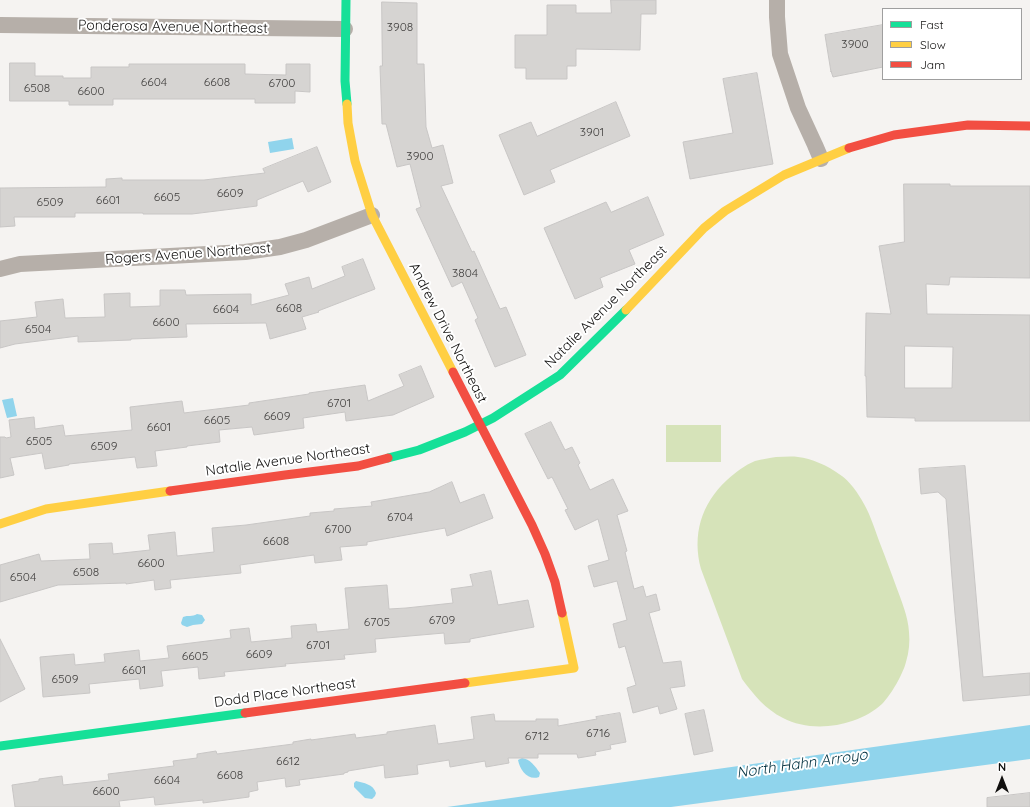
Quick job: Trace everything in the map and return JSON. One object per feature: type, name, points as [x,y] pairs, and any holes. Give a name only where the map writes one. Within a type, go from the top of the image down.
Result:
[{"type":"street","name":"Andrew Drive Northeast","points":[[346,0],[345,81],[348,123],[355,161],[372,215],[532,525],[545,554],[554,582],[574,668]]},
{"type":"street","points":[[777,0],[780,54],[798,108],[820,159]]},
{"type":"street","name":"Ponderosa Avenue Northeast","points":[[0,25],[345,29]]},
{"type":"street","name":"Natalie Avenue Northeast","points":[[0,524],[46,509],[358,466],[419,450],[480,425],[560,376],[616,321],[704,228],[726,211],[784,175],[854,146],[894,135],[968,125],[1030,126]]},
{"type":"street","name":"Rogers Avenue Northeast","points":[[0,269],[20,264],[252,251],[280,247],[306,240],[372,215]]},
{"type":"street","name":"Dodd Place Northeast","points":[[0,746],[574,668]]},
{"type":"green space","points":[[666,425],[721,425],[721,462],[666,462]]},
{"type":"green space","points":[[776,457],[795,457],[814,461],[825,465],[847,480],[864,504],[871,519],[906,614],[909,632],[908,654],[904,667],[893,690],[882,704],[872,712],[861,718],[848,722],[821,726],[808,726],[795,723],[783,718],[760,701],[742,679],[701,569],[698,556],[698,532],[705,510],[711,499],[727,480],[744,467],[755,461]]},
{"type":"water","points":[[292,138],[294,149],[270,153],[268,142]]},
{"type":"water","points":[[13,398],[17,416],[7,418],[2,400]]},
{"type":"water","points":[[197,614],[202,615],[205,620],[202,624],[187,627],[182,625],[181,623],[183,617]]},
{"type":"water","name":"North Hahn Arroyo","points":[[1030,725],[1030,759],[671,807],[447,807]]},
{"type":"water","points":[[522,758],[530,761],[534,765],[540,773],[539,777],[535,778],[525,774],[518,760]]},
{"type":"water","points":[[356,781],[365,783],[373,788],[376,793],[375,796],[372,799],[365,798],[354,787],[354,783]]},
{"type":"building","points":[[611,0],[656,0],[656,14],[641,14],[640,50],[576,49],[576,66],[567,66],[567,79],[526,79],[526,68],[515,68],[515,35],[547,35],[547,5],[576,5],[576,13],[611,13]]},
{"type":"building","points":[[382,2],[417,3],[417,64],[424,64],[426,127],[432,148],[443,145],[453,183],[441,186],[472,252],[474,251],[500,309],[506,307],[526,355],[495,367],[475,320],[478,318],[462,282],[452,287],[416,209],[421,207],[410,164],[397,167],[386,124],[382,124],[380,66],[382,66]]},
{"type":"building","points":[[882,25],[882,67],[833,77],[825,35]]},
{"type":"building","points":[[10,63],[35,63],[35,76],[63,76],[63,78],[91,78],[91,67],[129,67],[129,64],[245,64],[245,74],[286,75],[286,64],[310,64],[310,92],[295,91],[295,103],[255,103],[255,99],[113,99],[113,105],[69,105],[69,101],[10,101]]},
{"type":"building","points":[[757,73],[773,164],[690,179],[683,142],[733,133],[723,79]]},
{"type":"building","points":[[616,102],[630,136],[550,170],[555,182],[524,195],[499,135],[531,122],[537,136]]},
{"type":"building","points":[[317,147],[331,182],[308,192],[303,181],[257,200],[257,206],[192,214],[75,213],[75,217],[14,217],[15,226],[0,227],[0,188],[106,187],[106,179],[204,180],[265,173],[263,169]]},
{"type":"building","points":[[904,184],[950,184],[950,186],[1030,186],[1030,278],[950,277],[949,285],[926,284],[927,314],[1030,315],[1030,421],[915,421],[915,418],[867,417],[865,376],[866,313],[891,314],[879,246],[904,242]],"holes":[[[905,346],[953,347],[952,388],[905,388]]]},
{"type":"building","points":[[648,197],[664,235],[629,250],[635,264],[600,278],[603,287],[575,299],[544,228],[606,202],[611,212]]},
{"type":"building","points":[[363,259],[375,289],[318,311],[319,312],[302,317],[306,329],[270,339],[266,323],[186,324],[187,337],[78,342],[78,336],[15,344],[0,348],[0,321],[37,317],[35,302],[63,299],[65,318],[105,317],[104,294],[130,293],[130,307],[160,306],[160,290],[185,290],[186,295],[251,294],[251,305],[289,295],[285,284],[309,277],[312,289],[345,276],[342,267]]},
{"type":"building","points":[[421,366],[434,397],[393,415],[346,421],[345,412],[303,418],[304,428],[254,435],[252,427],[219,430],[220,442],[155,451],[157,466],[137,468],[135,457],[69,464],[45,469],[42,453],[10,458],[14,475],[0,478],[0,437],[11,437],[9,420],[34,417],[35,429],[63,425],[65,436],[132,430],[130,407],[182,401],[184,413],[249,405],[249,403],[365,385],[368,401],[404,386],[399,375]]},
{"type":"building","points":[[551,422],[565,450],[572,447],[580,463],[578,465],[590,490],[613,479],[628,511],[617,515],[627,551],[625,552],[634,589],[643,586],[646,597],[656,594],[660,610],[649,613],[663,663],[681,661],[685,686],[670,688],[677,709],[660,714],[658,706],[633,713],[627,688],[636,685],[625,646],[619,648],[613,624],[627,620],[617,581],[594,587],[588,566],[609,560],[598,519],[575,530],[565,510],[568,509],[552,477],[548,479],[525,434]]},
{"type":"building","points":[[965,466],[983,677],[1030,673],[1030,695],[963,701],[946,499],[938,492],[921,494],[919,469]]},
{"type":"building","points":[[452,482],[460,503],[484,494],[493,518],[447,536],[445,528],[367,542],[367,545],[340,547],[342,560],[315,563],[314,555],[240,565],[241,573],[170,580],[171,588],[155,590],[154,580],[126,584],[58,585],[0,602],[0,565],[39,554],[41,561],[90,559],[89,544],[112,543],[113,554],[150,550],[148,535],[175,532],[177,556],[214,552],[212,528],[310,516],[310,513],[334,511],[334,509],[372,506],[371,502],[429,492]]},
{"type":"building","points":[[491,571],[498,605],[528,600],[534,627],[470,639],[470,642],[445,644],[444,633],[375,639],[376,652],[344,655],[345,659],[285,664],[286,666],[224,672],[225,676],[199,679],[198,667],[161,671],[163,686],[140,689],[139,679],[89,684],[90,693],[43,697],[40,657],[74,654],[75,665],[105,662],[104,654],[139,650],[140,661],[169,658],[167,646],[231,638],[230,630],[249,628],[251,642],[292,638],[291,626],[316,624],[317,632],[349,629],[345,588],[387,585],[389,609],[453,603],[451,589],[473,586],[470,575]]},
{"type":"building","points":[[0,639],[25,689],[0,702]]},
{"type":"building","points":[[704,710],[713,751],[694,755],[685,714]]},
{"type":"building","points":[[620,713],[626,742],[610,745],[611,749],[595,752],[596,755],[578,758],[577,754],[538,754],[538,758],[508,758],[509,763],[486,767],[485,761],[450,767],[449,760],[417,765],[418,774],[385,778],[384,765],[348,771],[344,774],[299,780],[300,785],[286,787],[285,778],[257,782],[258,790],[249,792],[249,797],[203,803],[203,800],[155,805],[154,797],[119,801],[120,807],[15,807],[12,785],[62,776],[63,785],[109,780],[108,774],[174,766],[173,761],[197,758],[197,754],[216,751],[217,754],[293,744],[293,742],[311,739],[355,734],[356,738],[435,725],[438,744],[474,739],[471,717],[494,714],[495,721],[536,721],[536,719],[558,719],[558,726]]},
{"type":"building","points":[[1030,793],[1030,807],[987,807],[987,798]]},
{"type":"traffic: fast","points":[[346,0],[345,81],[347,104]]},
{"type":"traffic: fast","points":[[388,458],[419,450],[465,432],[493,418],[560,375],[626,310]]},
{"type":"traffic: fast","points":[[0,746],[245,713]]},
{"type":"traffic: slow","points":[[347,104],[348,123],[355,161],[372,215],[453,372]]},
{"type":"traffic: slow","points":[[626,310],[704,228],[725,211],[784,175],[849,148]]},
{"type":"traffic: slow","points":[[0,524],[46,509],[170,491]]},
{"type":"traffic: slow","points":[[465,683],[574,668],[562,613]]},
{"type":"traffic: jam","points":[[849,148],[894,135],[968,125],[1030,126]]},
{"type":"traffic: jam","points":[[453,372],[532,525],[545,554],[555,582],[562,613]]},
{"type":"traffic: jam","points":[[170,491],[358,466],[388,458]]},
{"type":"traffic: jam","points":[[245,713],[465,683]]}]
